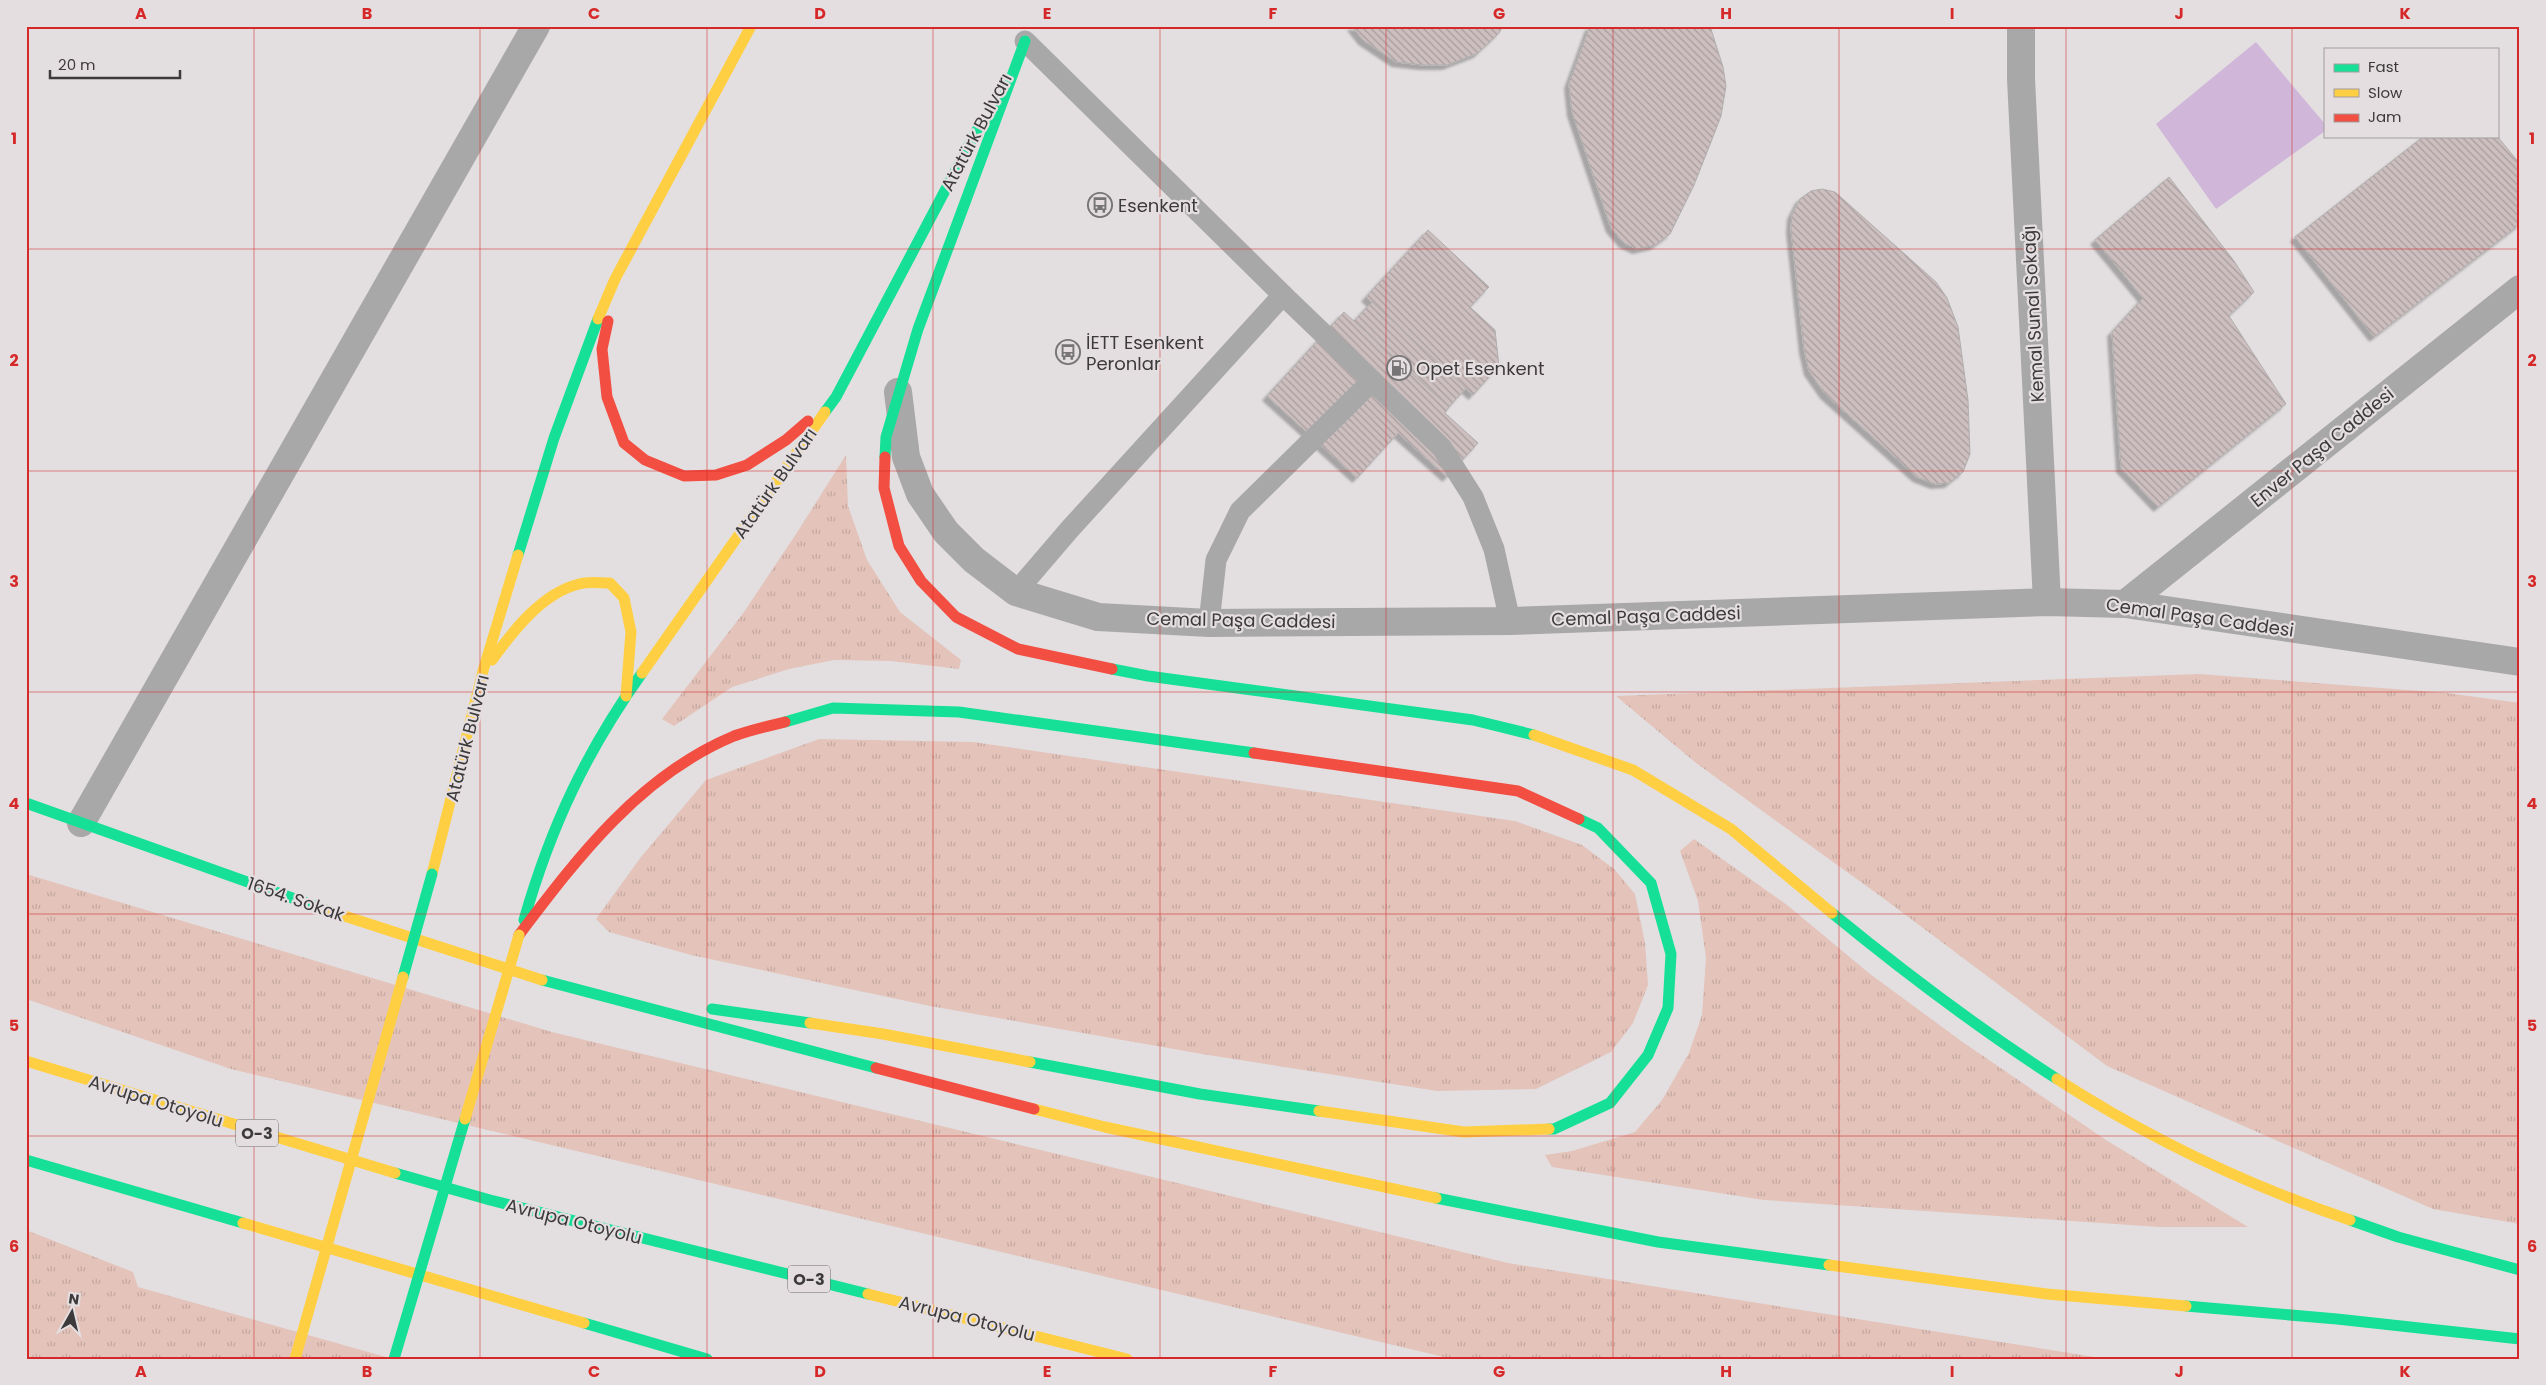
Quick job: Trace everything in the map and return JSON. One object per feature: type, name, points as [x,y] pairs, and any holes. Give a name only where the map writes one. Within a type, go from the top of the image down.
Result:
[{"type":"main road","name":"Atatürk Bulvarı","points":[[295,1359],[432,874],[483,671],[554,438],[590,338],[615,279],[751,26]]},
{"type":"main road","name":"Atatürk Bulvarı","points":[[394,1359],[541,862],[563,805],[626,696],[836,397],[1027,34]]},
{"type":"main road","points":[[1027,34],[918,329],[886,437],[884,488],[899,546],[921,581],[956,617],[1018,648],[1148,676],[1473,720],[1542,737],[1633,770],[1731,828],[1905,973],[2008,1047],[2102,1109],[2200,1160],[2288,1199],[2398,1237],[2520,1270]]},
{"type":"main road","points":[[615,279],[602,349],[607,397],[624,443],[645,460],[684,476],[716,475],[747,465],[786,440],[836,397]]},
{"type":"main road","points":[[483,671],[508,638],[547,600],[576,584],[610,583],[624,598],[631,632],[626,696]]},
{"type":"main road","points":[[519,936],[574,863],[637,797],[682,763],[734,736],[833,708],[959,712],[1300,759],[1518,792],[1598,828],[1651,883],[1671,954],[1668,1008],[1648,1055],[1610,1103],[1554,1129],[1455,1131],[1200,1094],[883,1034],[567,988]]},
{"type":"main road","name":"1654. Sokak","points":[[26,803],[315,906],[567,988]]},
{"type":"main road","points":[[567,988],[1105,1127],[1389,1189],[1658,1242],[2048,1294],[2337,1319],[2520,1339]]},
{"type":"main road","name":"Avrupa Otoyolu","points":[[26,1061],[317,1151],[490,1200],[1127,1359]]},
{"type":"main road","points":[[26,1160],[707,1359]]},
{"type":"street","points":[[81,823],[536,26]]},
{"type":"street","name":"Kemal Sunal Sokağı","points":[[2021,26],[2021,79],[2047,602]]},
{"type":"street","name":"Enver Paşa Caddesi","points":[[2125,604],[2520,289]]},
{"type":"street","name":"Cemal Paşa Caddesi","points":[[898,392],[906,457],[920,494],[946,532],[974,560],[1016,592],[1098,617],[1209,623],[1510,621],[2047,602],[2125,604],[2520,662]]},
{"type":"lane","points":[[1027,34],[1283,295],[1442,448],[1474,497],[1494,549],[1510,621]]},
{"type":"lane","points":[[1016,592],[1069,530],[1283,295]]},
{"type":"lane","points":[[1209,623],[1216,560],[1240,511],[1372,381]]},
{"type":"green space","points":[[846,455],[848,506],[867,560],[900,612],[961,660],[959,669],[891,661],[834,660],[789,669],[732,687],[674,726],[662,719],[744,612]]},
{"type":"green space","points":[[2199,674],[2447,693],[2520,703],[2520,1224],[2433,1209],[2107,1066],[1883,898],[1696,763],[1616,696]]},
{"type":"green space","points":[[819,739],[973,742],[1515,821],[1582,845],[1614,869],[1635,894],[1645,943],[1648,985],[1633,1023],[1611,1052],[1536,1089],[1437,1091],[1202,1054],[930,1006],[691,955],[609,932],[596,919],[641,857],[706,780]]},
{"type":"green space","points":[[1694,839],[1787,905],[1870,974],[1964,1043],[2106,1140],[2248,1227],[2159,1227],[1764,1200],[1552,1167],[1545,1155],[1572,1151],[1635,1132],[1662,1100],[1689,1053],[1702,1015],[1706,958],[1698,901],[1680,851]]},
{"type":"green space","points":[[26,874],[552,1032],[1508,1263],[2107,1359],[1448,1358],[231,1069],[26,999]]},
{"type":"green space","points":[[26,1230],[133,1272],[138,1287],[393,1359],[31,1359],[26,1357]]},
{"type":"shaded area","points":[[2256,42],[2324,123],[2324,132],[2216,209],[2156,124]]},
{"type":"building","points":[[1352,26],[1503,26],[1499,33],[1478,53],[1447,65],[1423,65],[1396,62],[1363,40]]},
{"type":"building","points":[[1590,26],[1710,26],[1723,67],[1726,86],[1721,116],[1694,185],[1670,234],[1655,245],[1637,249],[1624,243],[1611,228],[1572,112],[1569,84]]},
{"type":"building","points":[[2498,137],[2520,164],[2520,224],[2374,337],[2295,237],[2421,138]]},
{"type":"building","points":[[2169,177],[2234,261],[2254,292],[2229,316],[2286,404],[2158,507],[2121,468],[2112,332],[2143,298],[2095,240]]},
{"type":"building","points":[[1822,189],[1835,192],[1936,282],[1947,298],[1958,327],[1968,400],[1970,454],[1963,472],[1949,483],[1935,484],[1917,477],[1825,394],[1809,371],[1804,349],[1791,229],[1792,215],[1800,199],[1811,191]]},
{"type":"building","points":[[1428,230],[1489,287],[1470,307],[1495,330],[1499,366],[1473,395],[1366,297]]},
{"type":"building","points":[[1372,302],[1466,388],[1449,407],[1354,321]]},
{"type":"building","points":[[1344,312],[1449,407],[1445,413],[1478,443],[1447,477],[1398,433],[1357,478],[1267,396]]},
{"type":"traffic: fast","points":[[885,457],[886,437],[918,329],[1025,41]]},
{"type":"traffic: fast","points":[[825,412],[836,397],[977,130]]},
{"type":"traffic: fast","points":[[518,555],[554,438],[598,319]]},
{"type":"traffic: fast","points":[[1112,669],[1148,676],[1473,720],[1534,735]]},
{"type":"traffic: fast","points":[[524,920],[546,853],[572,791],[604,732],[642,673]]},
{"type":"traffic: fast","points":[[785,722],[833,708],[959,712],[1254,753]]},
{"type":"traffic: fast","points":[[26,803],[326,910]]},
{"type":"traffic: fast","points":[[1549,1129],[1554,1129],[1610,1103],[1648,1055],[1668,1008],[1671,954],[1651,883],[1598,828],[1579,819]]},
{"type":"traffic: fast","points":[[403,977],[432,874]]},
{"type":"traffic: fast","points":[[1832,913],[1942,999],[2057,1079]]},
{"type":"traffic: fast","points":[[542,980],[876,1068]]},
{"type":"traffic: fast","points":[[712,1009],[810,1023]]},
{"type":"traffic: fast","points":[[1030,1062],[1200,1094],[1319,1111]]},
{"type":"traffic: fast","points":[[394,1359],[465,1119]]},
{"type":"traffic: fast","points":[[26,1160],[243,1223]]},
{"type":"traffic: fast","points":[[395,1173],[490,1200],[868,1294]]},
{"type":"traffic: fast","points":[[1436,1198],[1658,1242],[1829,1265]]},
{"type":"traffic: fast","points":[[2350,1220],[2398,1237],[2520,1270]]},
{"type":"traffic: fast","points":[[2186,1306],[2337,1319],[2520,1339]]},
{"type":"traffic: fast","points":[[584,1323],[707,1359]]},
{"type":"traffic: slow","points":[[598,319],[615,279],[751,26]]},
{"type":"traffic: slow","points":[[642,673],[825,412]]},
{"type":"traffic: slow","points":[[432,874],[483,671],[518,555]]},
{"type":"traffic: slow","points":[[492,660],[509,637],[530,614],[553,596],[583,583],[610,583],[624,598],[631,632],[626,696]]},
{"type":"traffic: slow","points":[[1534,735],[1633,770],[1731,829],[1832,913]]},
{"type":"traffic: slow","points":[[326,910],[542,980]]},
{"type":"traffic: slow","points":[[465,1119],[519,935]]},
{"type":"traffic: slow","points":[[295,1359],[403,977]]},
{"type":"traffic: slow","points":[[810,1023],[883,1034],[1030,1062]]},
{"type":"traffic: slow","points":[[26,1061],[395,1173]]},
{"type":"traffic: slow","points":[[2057,1079],[2127,1121],[2236,1176],[2350,1220]]},
{"type":"traffic: slow","points":[[1034,1109],[1105,1127],[1436,1198]]},
{"type":"traffic: slow","points":[[1319,1111],[1464,1132],[1549,1129]]},
{"type":"traffic: slow","points":[[243,1223],[584,1323]]},
{"type":"traffic: slow","points":[[1829,1265],[2047,1294],[2186,1306]]},
{"type":"traffic: slow","points":[[868,1294],[1127,1359]]},
{"type":"traffic: jam","points":[[608,321],[602,349],[607,397],[624,443],[645,460],[684,476],[716,475],[747,465],[786,440],[808,421]]},
{"type":"traffic: jam","points":[[885,457],[884,488],[899,546],[921,581],[956,617],[1018,649],[1112,669]]},
{"type":"traffic: jam","points":[[519,935],[588,848],[640,796],[669,773],[700,753],[734,736],[785,722]]},
{"type":"traffic: jam","points":[[1254,753],[1518,791],[1579,819]]},
{"type":"traffic: jam","points":[[876,1068],[1034,1109]]},
{"type":"place","name":"Esenkent","points":[[1100,205]]},
{"type":"place","name":"İETT Esenkent Peronlar","points":[[1068,352]]},
{"type":"place","name":"Opet Esenkent","points":[[1399,368]]}]
